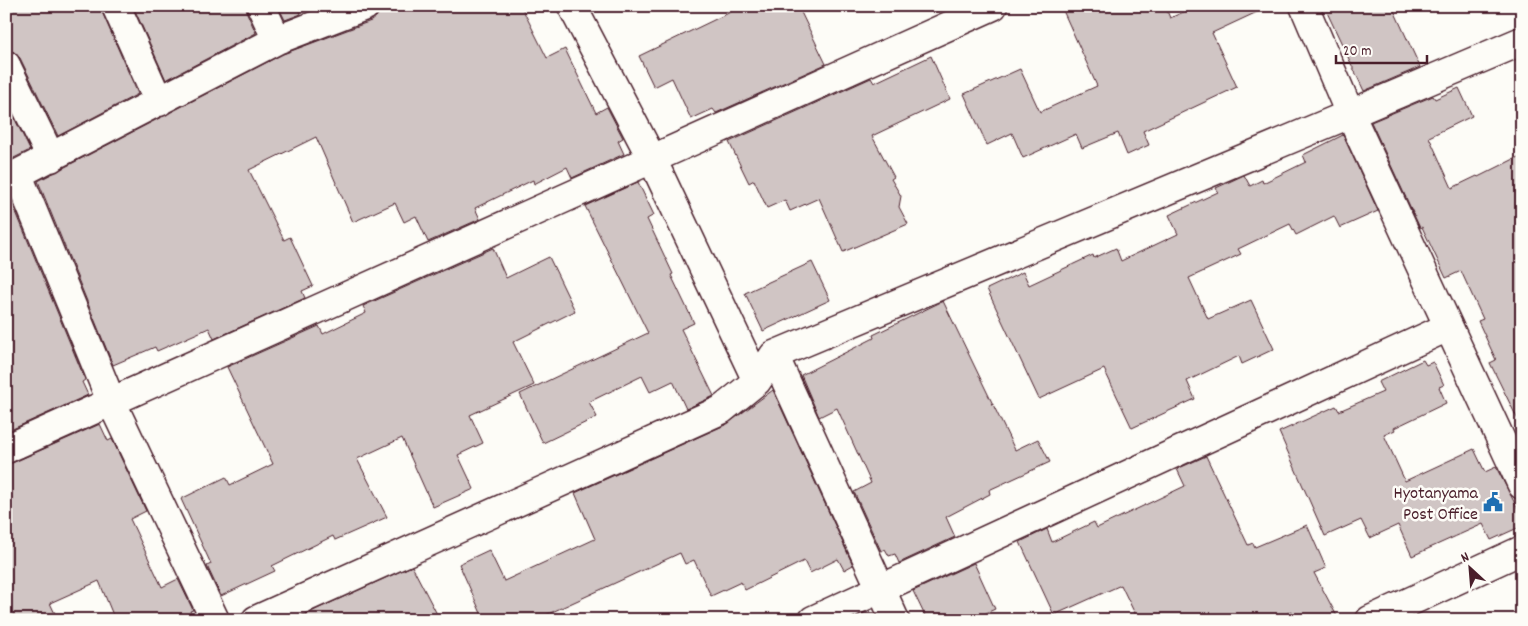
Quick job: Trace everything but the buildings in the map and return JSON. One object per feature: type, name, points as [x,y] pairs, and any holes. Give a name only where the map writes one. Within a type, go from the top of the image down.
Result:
[{"type":"street","points":[[116,6],[159,102]]},
{"type":"street","points":[[261,6],[277,40]]},
{"type":"street","points":[[572,6],[652,158],[757,381]]},
{"type":"street","points":[[6,449],[993,6]]},
{"type":"street","points":[[1304,6],[1350,114],[1522,485]]},
{"type":"street","points":[[215,620],[111,401],[12,178],[277,40],[363,7]]},
{"type":"street","points":[[256,620],[721,410],[757,381],[774,355],[1522,41]]},
{"type":"street","points":[[6,65],[51,158]]},
{"type":"street","points":[[814,620],[1448,328]]},
{"type":"street","points":[[774,355],[896,620]]},
{"type":"street","points":[[1370,620],[1522,550]]},
{"type":"place","name":"Hyotanyama Post Office","points":[[1493,502]]}]
